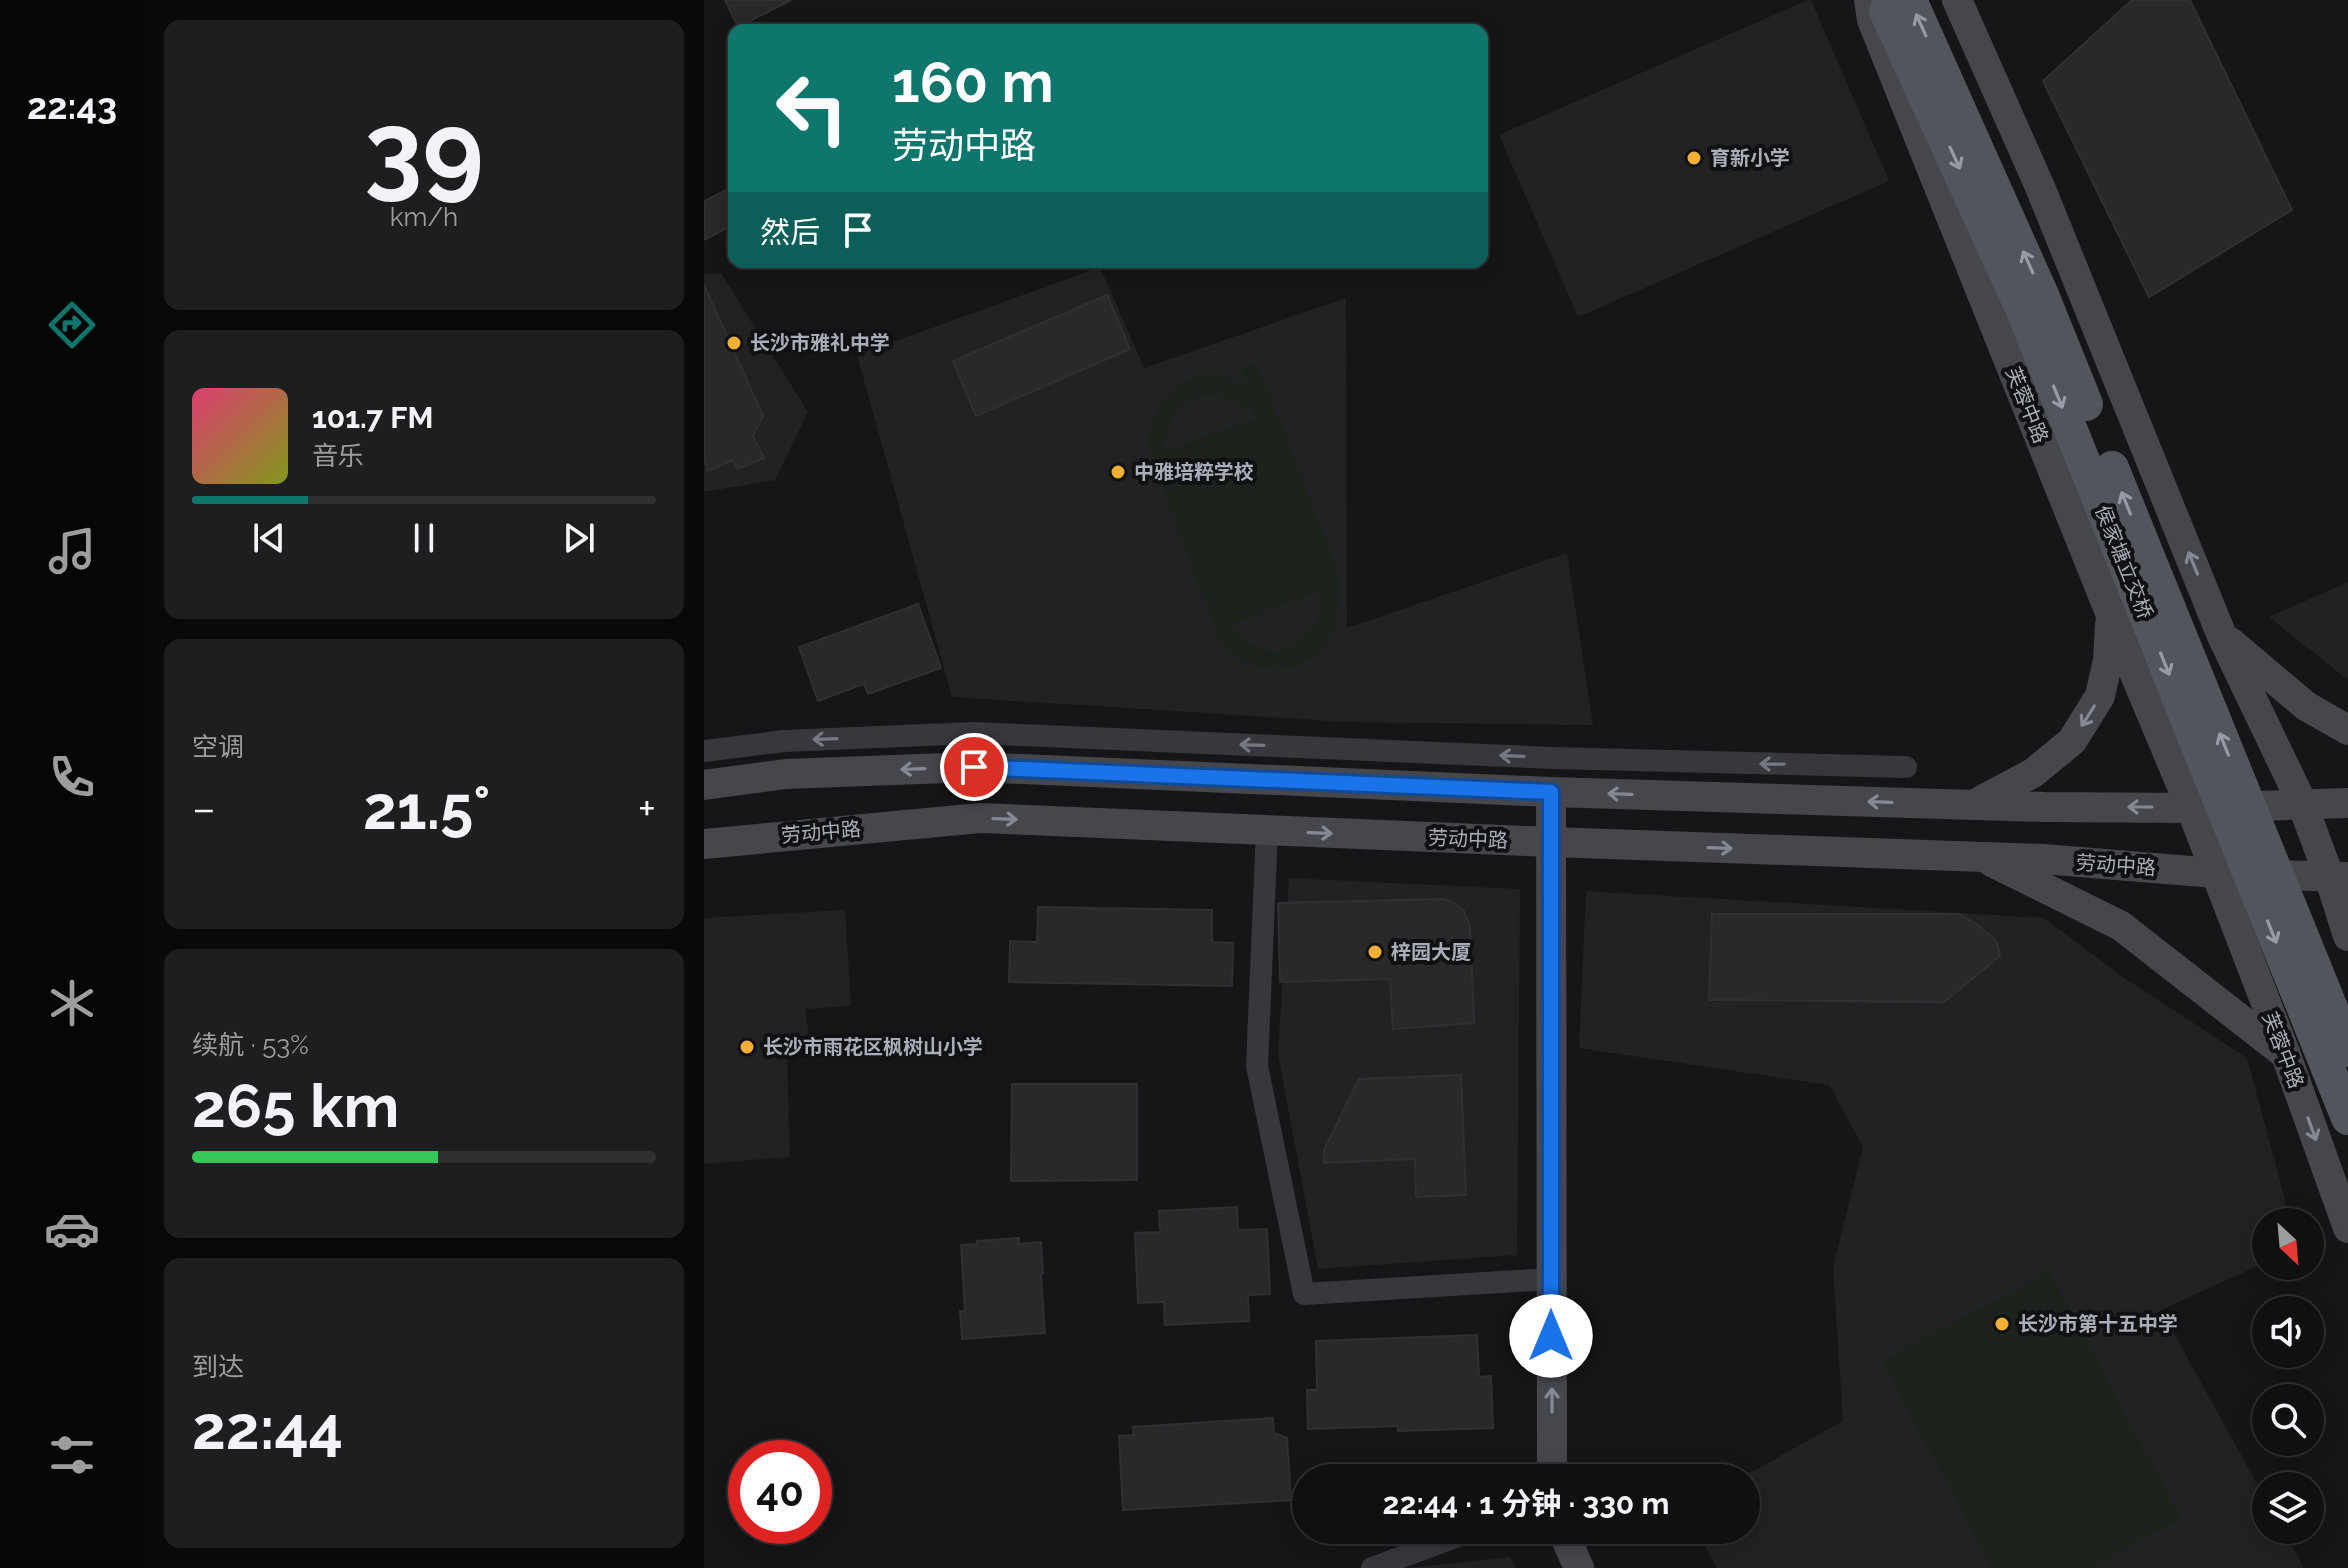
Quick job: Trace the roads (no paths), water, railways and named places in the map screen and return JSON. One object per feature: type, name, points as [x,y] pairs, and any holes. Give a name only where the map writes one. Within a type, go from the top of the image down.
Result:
[{"type":"main road","points":[[1957,0],[2046,201],[2222,636],[2339,876],[2348,936]]},
{"type":"main road","name":"芙蓉中路","points":[[1888,4],[1872,20],[2191,808],[2286,1055],[2348,1228]]},
{"type":"main road","name":"侯家塘立交桥","points":[[1888,4],[2042,295],[2348,1050]]},
{"type":"main road","name":"侯家塘立交桥","points":[[1888,4],[2020,304],[2348,1118]]},
{"type":"main road","points":[[1975,805],[2033,773],[2072,741],[2100,696],[2108,660],[2110,614]]},
{"type":"main road","points":[[2222,636],[2306,706],[2348,730]]},
{"type":"main road","points":[[704,785],[786,774],[974,767],[1551,792],[1975,805],[2191,808],[2348,803]]},
{"type":"main road","points":[[1551,792],[1552,1464]]},
{"type":"main road","name":"劳动中路","points":[[704,844],[980,818],[2043,859],[2215,873],[2339,876]]},
{"type":"main road","points":[[1983,857],[2121,926],[2286,1055]]},
{"type":"main road","points":[[1568,1544],[1579,1568]]},
{"type":"street","points":[[704,751],[784,741],[974,733],[1553,758],[1906,767]]},
{"type":"street","points":[[1267,830],[1257,1066],[1304,1294],[1551,1279]]},
{"type":"street","points":[[1372,1568],[1436,1544]]},
{"type":"place","name":"育新小学","points":[[1694,158]]},
{"type":"place","name":"长沙市雅礼中学","points":[[734,343]]},
{"type":"place","name":"中雅培粹学校","points":[[1118,472]]},
{"type":"place","name":"梓园大厦","points":[[1375,952]]},
{"type":"place","name":"长沙市雨花区枫树山小学","points":[[747,1047]]},
{"type":"place","name":"长沙市第十五中学","points":[[2002,1324]]}]
